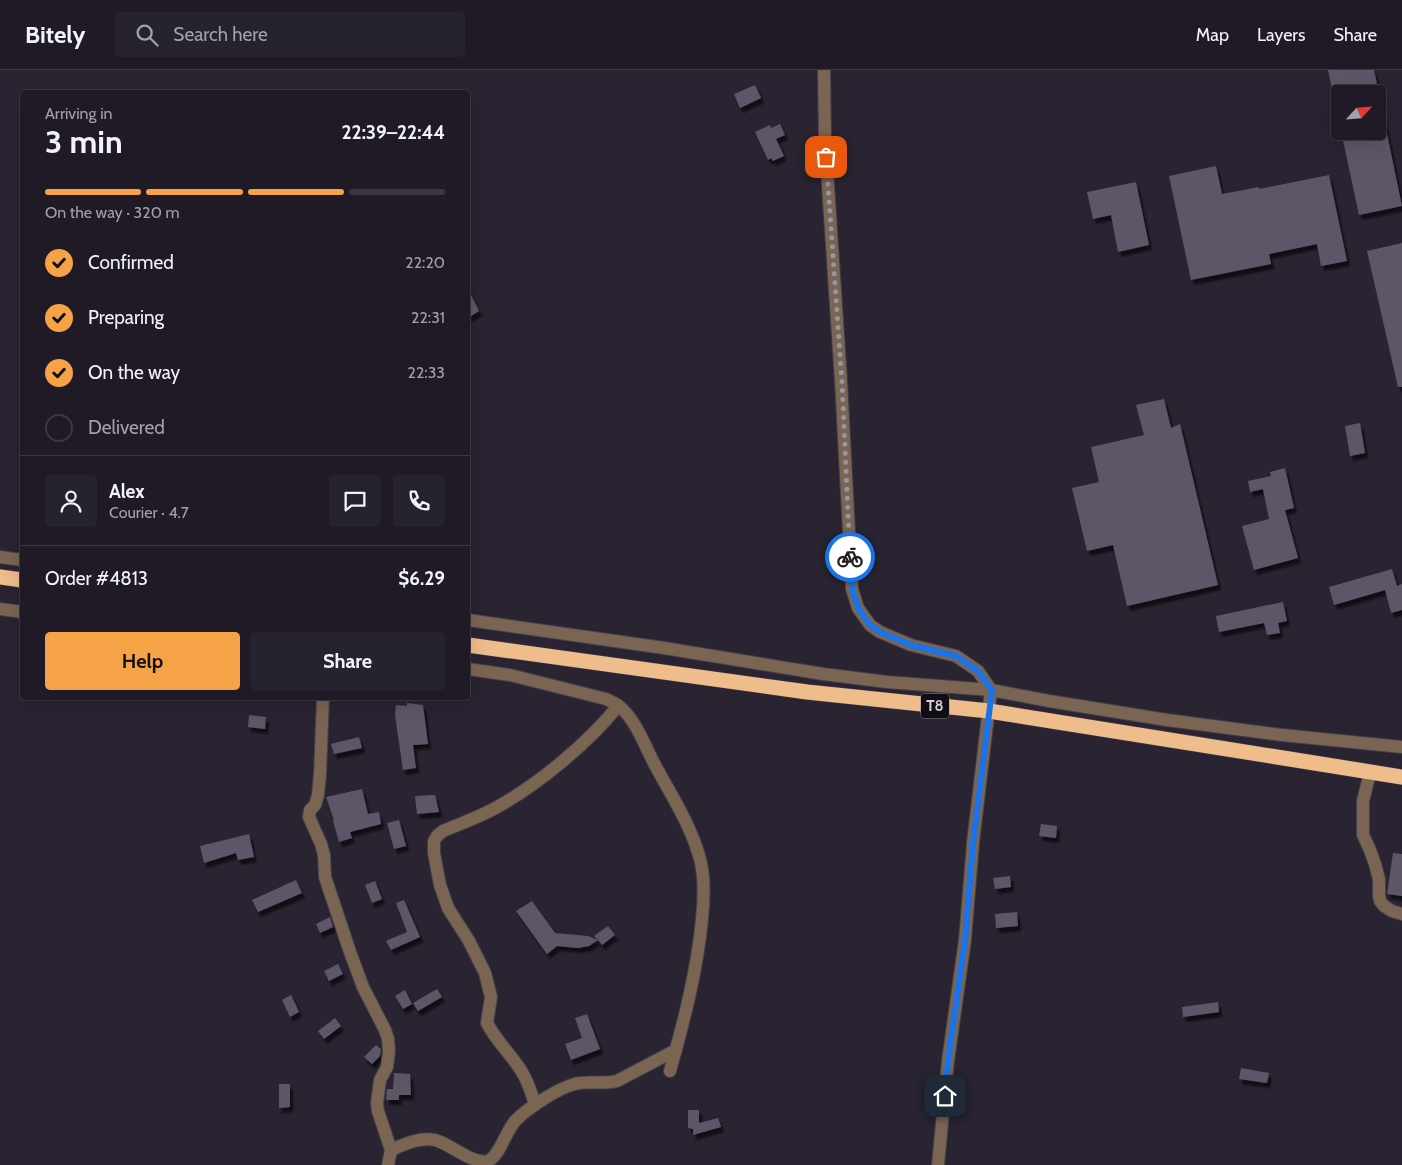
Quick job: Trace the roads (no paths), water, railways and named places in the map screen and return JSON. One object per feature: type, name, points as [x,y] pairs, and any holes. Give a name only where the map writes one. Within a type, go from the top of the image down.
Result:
[{"type":"highway","points":[[0,577],[20,580]]},
{"type":"highway","name":"T8","points":[[470,645],[807,692],[989,712],[1402,777]]},
{"type":"street","points":[[824,70],[825,140],[842,382],[852,589],[858,608],[870,625],[880,632],[911,645],[956,656],[978,671],[992,690],[973,843],[965,940],[948,1061],[938,1165]]},
{"type":"street","points":[[0,557],[20,560]]},
{"type":"street","points":[[0,609],[20,612]]},
{"type":"street","points":[[470,620],[664,648],[823,674],[886,682],[992,690],[1167,720],[1282,735],[1402,747]]},
{"type":"street","points":[[470,669],[510,675],[606,699],[618,706],[629,716],[685,820],[700,861],[704,879],[704,896],[700,945],[693,982],[670,1071]]},
{"type":"street","points":[[323,700],[318,795],[315,805],[310,810],[309,817],[321,844],[324,855],[325,877],[350,952],[363,987],[385,1030],[388,1040],[389,1051],[386,1066],[380,1080],[376,1103],[391,1150],[388,1165]]},
{"type":"street","points":[[535,1105],[521,1070],[496,1038],[487,1022],[491,997],[485,973],[469,941],[448,908],[440,885],[434,853],[434,841],[443,831],[498,807],[526,789],[585,741],[618,706]]},
{"type":"street","points":[[1370,772],[1364,802],[1363,835],[1379,879],[1380,901],[1392,911],[1402,914]]},
{"type":"street","points":[[391,1150],[424,1139],[438,1140],[469,1158],[482,1162],[488,1161],[494,1157],[514,1122],[535,1105],[560,1090],[576,1083],[611,1083],[617,1081],[676,1050]]}]
